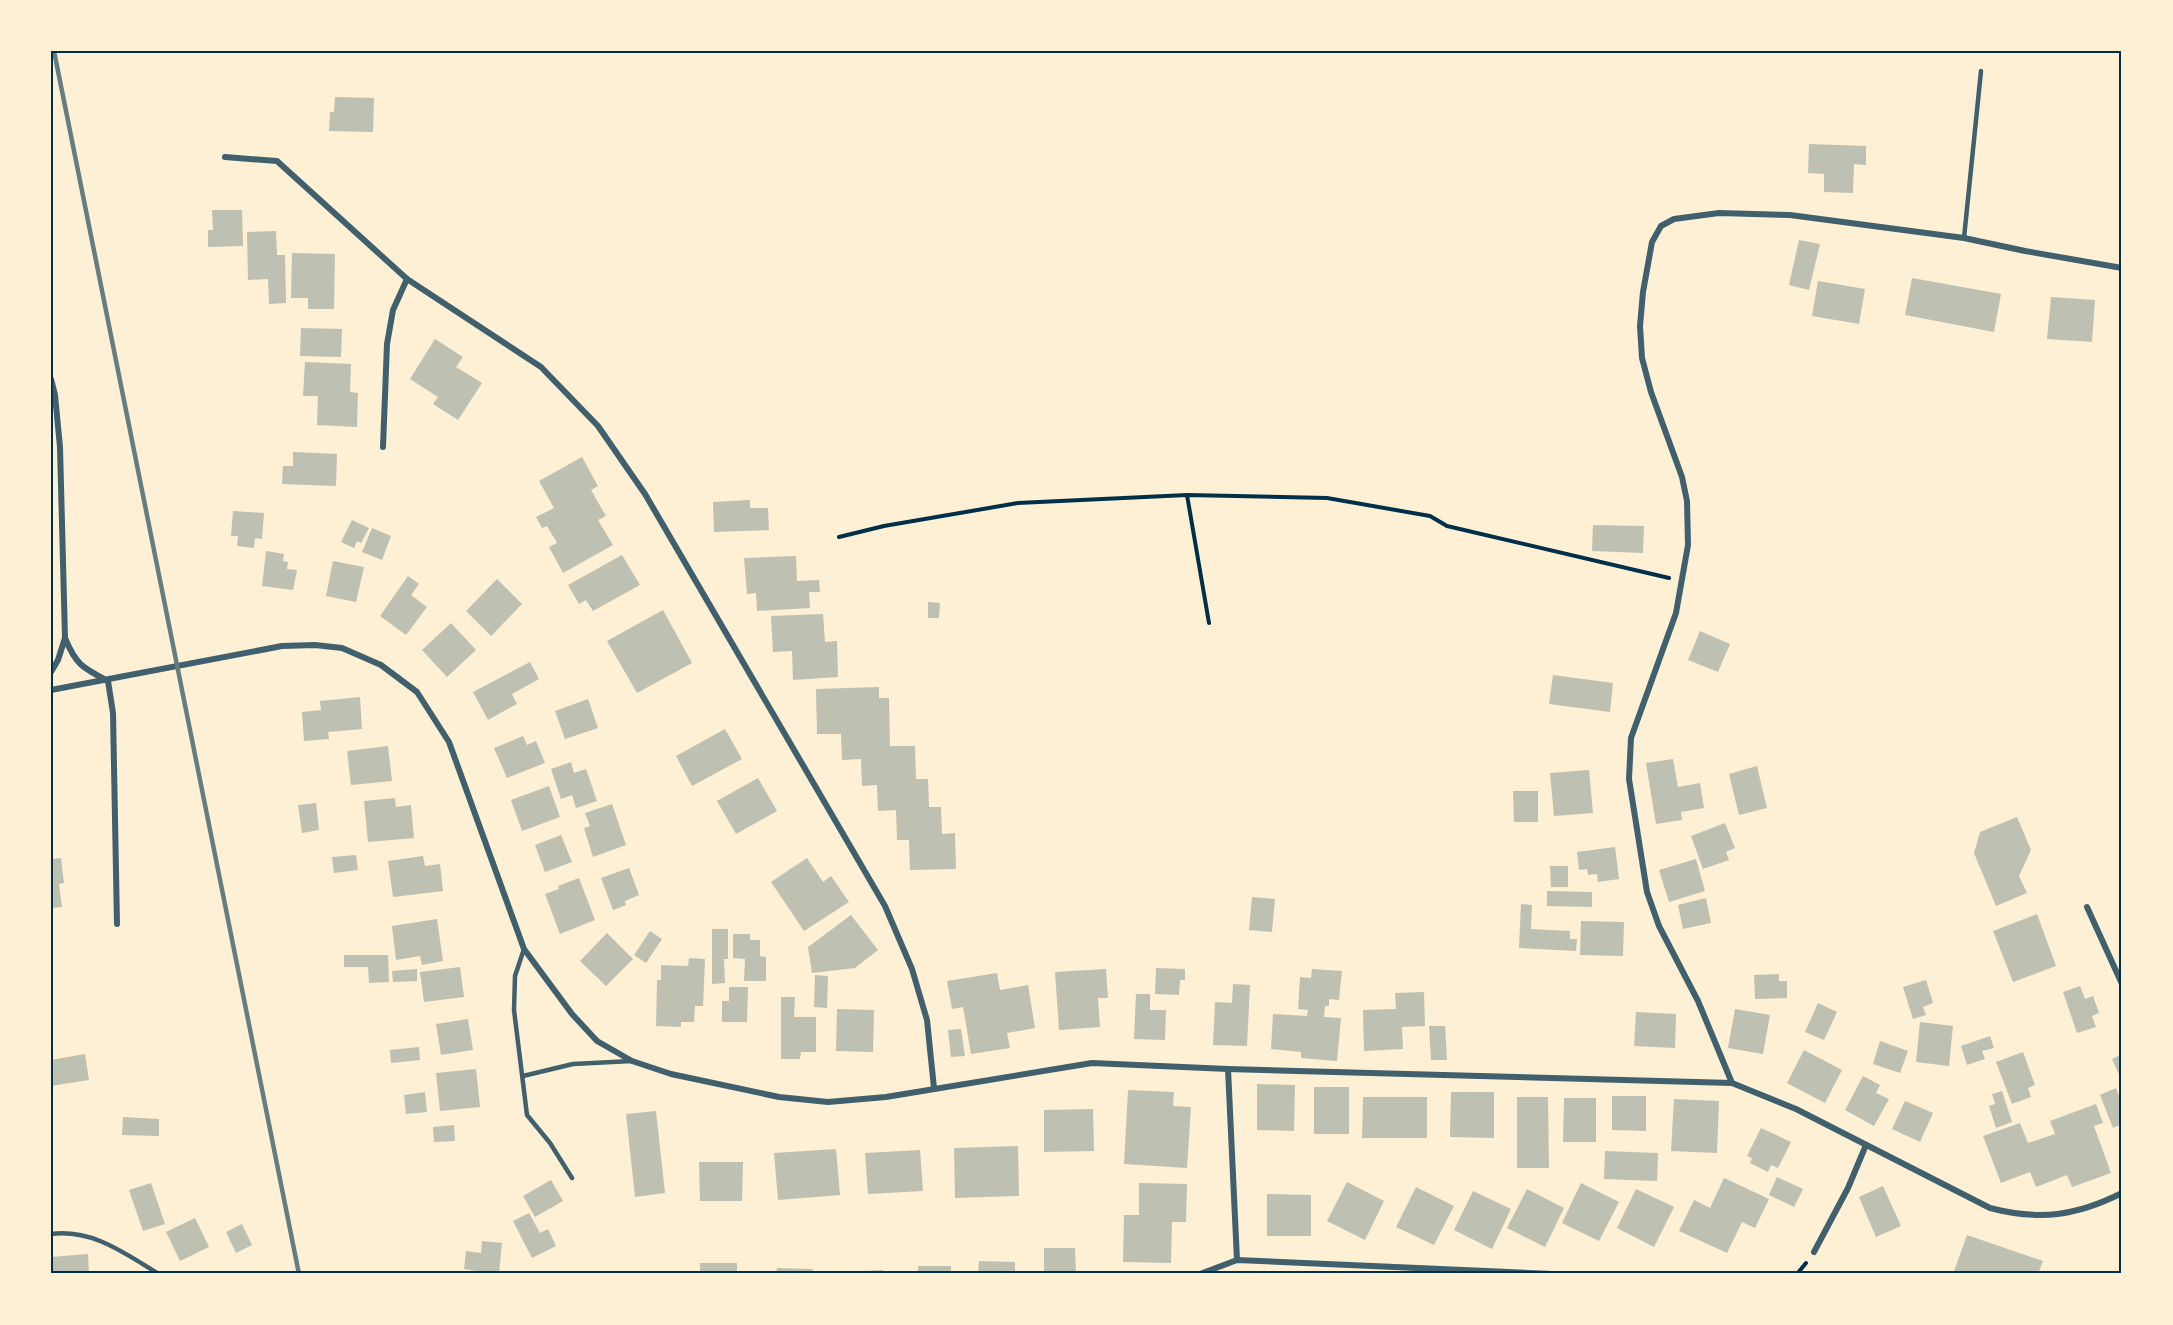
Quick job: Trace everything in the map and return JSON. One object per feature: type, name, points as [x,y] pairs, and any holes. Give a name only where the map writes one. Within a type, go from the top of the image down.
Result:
[{"type":"street","points":[[225,157],[277,161],[407,279],[541,367],[598,426],[645,494],[885,906],[912,969],[927,1020],[934,1088]]},
{"type":"street","points":[[1732,1083],[1698,1001],[1659,926],[1647,892],[1629,779],[1631,738],[1676,613],[1688,545],[1687,501],[1682,477],[1651,392],[1642,358],[1640,326],[1642,292],[1652,242],[1661,226],[1674,219],[1719,213],[1790,215],[1964,238],[2122,268]]},
{"type":"street","points":[[383,447],[387,344],[393,310],[407,279]]},
{"type":"street","points":[[51,379],[55,395],[60,447],[65,638],[58,660],[51,672]]},
{"type":"street","points":[[65,638],[72,656],[84,668],[108,681]]},
{"type":"street","points":[[51,690],[108,681],[282,645],[342,648],[381,665],[417,692],[449,742],[524,949],[572,1014],[597,1041],[632,1061],[671,1074],[724,1087],[779,1097],[828,1102],[886,1097],[1092,1063],[1732,1083],[1796,1109],[1990,1208],[2016,1214],[2045,1216],[2067,1213],[2122,1193]]},
{"type":"street","points":[[108,681],[113,713],[117,924]]},
{"type":"street","points":[[2087,907],[2122,984]]},
{"type":"street","points":[[1228,1069],[1237,1260]]},
{"type":"street","points":[[1814,1252],[1848,1188],[1866,1145]]},
{"type":"street","points":[[1200,1274],[1237,1260],[1552,1274]]},
{"type":"lane","points":[[1964,238],[1981,71]]},
{"type":"lane","points":[[524,949],[515,976],[514,1010],[527,1115],[572,1178]]},
{"type":"lane","points":[[523,1076],[573,1064],[632,1061]]},
{"type":"lane","points":[[51,1234],[65,1232],[102,1240],[159,1274]]},
{"type":"path","points":[[839,537],[884,526],[1018,502],[1187,495],[1327,498],[1430,516],[1446,526],[1682,581]]},
{"type":"path","points":[[1187,495],[1209,623]]},
{"type":"building","points":[[335,97],[374,98],[373,132],[329,131],[330,112],[334,112]]},
{"type":"building","points":[[1809,144],[1866,146],[1866,165],[1854,164],[1853,193],[1824,192],[1824,174],[1808,173]]},
{"type":"building","points":[[212,210],[242,210],[243,246],[208,247],[208,230],[213,230]]},
{"type":"building","points":[[276,231],[277,255],[285,255],[286,303],[269,304],[268,279],[248,280],[247,232]]},
{"type":"building","points":[[1799,240],[1820,244],[1809,290],[1789,285]]},
{"type":"building","points":[[292,253],[335,254],[334,309],[308,309],[308,298],[291,298]]},
{"type":"building","points":[[1912,278],[2001,294],[1994,332],[1905,315]]},
{"type":"building","points":[[1818,281],[1865,289],[1859,324],[1812,316]]},
{"type":"building","points":[[2051,297],[2095,300],[2092,342],[2047,339]]},
{"type":"building","points":[[301,328],[342,329],[341,357],[300,356]]},
{"type":"building","points":[[435,339],[463,357],[456,367],[482,383],[458,420],[433,404],[438,397],[410,379]]},
{"type":"building","points":[[305,362],[351,364],[350,392],[358,393],[357,427],[317,425],[318,396],[303,396]]},
{"type":"building","points":[[293,452],[337,454],[336,486],[282,484],[283,466],[293,466]]},
{"type":"building","points":[[582,457],[598,486],[591,490],[606,516],[598,520],[613,545],[563,573],[549,547],[557,543],[547,526],[542,528],[536,517],[554,508],[539,481]]},
{"type":"building","points":[[750,500],[750,508],[768,508],[769,530],[714,532],[713,502]]},
{"type":"building","points":[[233,511],[264,513],[262,539],[255,538],[254,548],[237,546],[238,536],[231,536]]},
{"type":"building","points":[[352,520],[369,528],[361,543],[357,541],[354,548],[341,542]]},
{"type":"building","points":[[1593,525],[1644,526],[1643,553],[1592,551]]},
{"type":"building","points":[[372,528],[391,536],[382,560],[362,552]]},
{"type":"building","points":[[266,551],[284,554],[283,561],[288,562],[287,569],[297,570],[293,590],[262,586]]},
{"type":"building","points":[[622,555],[640,585],[593,611],[586,600],[579,604],[568,585]]},
{"type":"building","points":[[796,556],[797,581],[819,580],[820,592],[809,592],[810,608],[757,611],[756,593],[747,594],[744,558]]},
{"type":"building","points":[[333,561],[364,567],[356,602],[326,596]]},
{"type":"building","points":[[408,576],[419,584],[411,595],[427,607],[406,635],[380,616]]},
{"type":"building","points":[[497,579],[522,604],[491,636],[466,611]]},
{"type":"building","points":[[928,602],[940,603],[939,618],[928,618]]},
{"type":"building","points":[[663,610],[692,663],[637,693],[607,641]]},
{"type":"building","points":[[823,614],[825,642],[837,641],[838,677],[793,680],[792,651],[773,652],[771,616]]},
{"type":"building","points":[[451,623],[476,650],[447,677],[422,650]]},
{"type":"building","points":[[1700,631],[1730,644],[1718,672],[1688,660]]},
{"type":"building","points":[[530,662],[539,679],[512,694],[517,704],[488,720],[473,692]]},
{"type":"building","points":[[1553,675],[1613,683],[1610,712],[1549,704]]},
{"type":"building","points":[[879,687],[879,698],[889,698],[890,746],[915,746],[916,779],[928,779],[929,807],[941,807],[942,834],[955,833],[956,869],[910,870],[909,840],[897,840],[896,810],[878,811],[877,785],[862,786],[861,759],[842,760],[841,734],[817,734],[816,689]]},
{"type":"building","points":[[360,697],[362,729],[328,732],[329,739],[304,741],[302,712],[321,710],[320,701]]},
{"type":"building","points":[[588,699],[598,728],[565,739],[555,711]]},
{"type":"building","points":[[725,729],[742,759],[692,786],[676,756]]},
{"type":"building","points":[[523,736],[527,745],[536,741],[545,763],[507,778],[494,748]]},
{"type":"building","points":[[388,746],[392,781],[351,785],[347,751]]},
{"type":"building","points":[[1673,759],[1678,787],[1700,783],[1704,808],[1681,812],[1682,820],[1656,824],[1646,763]]},
{"type":"building","points":[[571,762],[574,773],[586,769],[597,801],[576,808],[572,795],[561,799],[551,769]]},
{"type":"building","points":[[1757,766],[1767,808],[1739,815],[1729,774]]},
{"type":"building","points":[[1589,770],[1593,813],[1554,816],[1550,773]]},
{"type":"building","points":[[758,778],[777,811],[736,834],[717,801]]},
{"type":"building","points":[[549,786],[560,817],[522,831],[511,800]]},
{"type":"building","points":[[1513,791],[1538,791],[1538,822],[1514,822]]},
{"type":"building","points":[[395,798],[396,807],[411,805],[414,838],[368,842],[364,801]]},
{"type":"building","points":[[316,803],[319,830],[302,833],[298,805]]},
{"type":"building","points":[[612,804],[626,845],[593,857],[584,828],[590,826],[585,813]]},
{"type":"building","points":[[2017,817],[2031,850],[2019,876],[2027,893],[1996,906],[1974,853],[1980,832]]},
{"type":"building","points":[[1725,823],[1735,848],[1726,852],[1729,860],[1703,869],[1691,836]]},
{"type":"building","points":[[561,835],[572,862],[545,872],[535,845]]},
{"type":"building","points":[[1615,847],[1619,879],[1598,882],[1597,874],[1588,875],[1587,869],[1579,870],[1577,852]]},
{"type":"building","points":[[356,855],[358,870],[334,873],[332,857]]},
{"type":"building","points":[[423,856],[425,866],[440,864],[443,891],[393,897],[388,861]]},
{"type":"building","points":[[61,858],[64,883],[59,884],[62,907],[51,908],[51,859]]},
{"type":"building","points":[[807,858],[823,882],[831,876],[849,902],[804,931],[771,882]]},
{"type":"building","points":[[1696,859],[1705,891],[1669,902],[1659,870]]},
{"type":"building","points":[[1550,866],[1568,866],[1568,887],[1551,887]]},
{"type":"building","points":[[629,868],[639,895],[625,901],[626,905],[613,910],[601,878]]},
{"type":"building","points":[[579,878],[595,920],[560,934],[545,894]]},
{"type":"building","points":[[1547,891],[1592,892],[1592,907],[1547,906]]},
{"type":"building","points":[[1252,897],[1275,899],[1272,932],[1249,930]]},
{"type":"building","points":[[1706,898],[1711,923],[1683,929],[1678,905]]},
{"type":"building","points":[[1521,904],[1532,905],[1531,929],[1570,931],[1570,939],[1577,939],[1576,951],[1519,948]]},
{"type":"building","points":[[2037,914],[2056,966],[2013,982],[1993,931]]},
{"type":"building","points":[[851,915],[878,950],[855,968],[812,973],[808,947]]},
{"type":"building","points":[[437,919],[443,961],[422,965],[420,956],[396,960],[392,926]]},
{"type":"building","points":[[1581,921],[1624,922],[1623,956],[1580,955]]},
{"type":"building","points":[[712,929],[728,929],[728,959],[724,959],[725,983],[712,984]]},
{"type":"building","points":[[650,931],[662,939],[646,963],[634,955]]},
{"type":"building","points":[[607,933],[633,959],[606,986],[580,961]]},
{"type":"building","points":[[733,934],[750,934],[750,940],[760,940],[760,956],[766,957],[766,981],[744,981],[745,959],[733,958]]},
{"type":"building","points":[[344,955],[388,955],[389,982],[369,983],[368,967],[344,967]]},
{"type":"building","points":[[689,958],[705,959],[703,1006],[695,1006],[694,1022],[681,1022],[681,1027],[656,1026],[657,980],[661,980],[661,965],[688,966]]},
{"type":"building","points":[[460,967],[464,997],[424,1002],[420,972]]},
{"type":"building","points":[[1156,968],[1185,969],[1185,980],[1180,980],[1179,995],[1155,994]]},
{"type":"building","points":[[417,969],[417,981],[393,982],[392,971]]},
{"type":"building","points":[[1106,969],[1108,998],[1098,998],[1100,1027],[1059,1030],[1055,972]]},
{"type":"building","points":[[1312,969],[1342,971],[1339,1000],[1329,999],[1329,1006],[1325,1006],[1324,1017],[1341,1018],[1337,1061],[1301,1058],[1301,1052],[1271,1049],[1273,1014],[1307,1016],[1308,1010],[1298,1009],[1300,977],[1311,978]]},
{"type":"building","points":[[997,973],[1000,990],[1028,985],[1035,1028],[1007,1033],[1010,1048],[971,1054],[963,1007],[952,1009],[947,981]]},
{"type":"building","points":[[1779,974],[1779,981],[1787,981],[1787,998],[1755,999],[1754,975]]},
{"type":"building","points":[[815,975],[828,976],[827,1008],[814,1007]]},
{"type":"building","points":[[1926,980],[1933,1003],[1923,1007],[1926,1015],[1913,1019],[1903,987]]},
{"type":"building","points":[[1233,984],[1250,985],[1247,1046],[1213,1045],[1215,1002],[1232,1003]]},
{"type":"building","points":[[2080,986],[2085,999],[2093,996],[2099,1013],[2092,1016],[2096,1027],[2077,1033],[2063,992]]},
{"type":"building","points":[[729,987],[748,987],[747,1022],[722,1022],[722,1001],[729,1001]]},
{"type":"building","points":[[1424,992],[1425,1026],[1402,1027],[1403,1049],[1364,1051],[1363,1010],[1396,1009],[1395,993]]},
{"type":"building","points":[[1136,994],[1150,994],[1150,1010],[1166,1010],[1165,1040],[1134,1039]]},
{"type":"building","points":[[781,997],[795,997],[794,1017],[816,1017],[816,1052],[801,1052],[800,1059],[781,1059]]},
{"type":"building","points":[[1818,1003],[1837,1012],[1824,1040],[1805,1032]]},
{"type":"building","points":[[837,1009],[874,1010],[873,1052],[836,1051]]},
{"type":"building","points":[[1735,1009],[1770,1015],[1763,1054],[1728,1048]]},
{"type":"building","points":[[1636,1012],[1676,1014],[1675,1048],[1634,1046]]},
{"type":"building","points":[[468,1019],[473,1050],[441,1055],[436,1024]]},
{"type":"building","points":[[1920,1022],[1953,1026],[1949,1066],[1916,1062]]},
{"type":"building","points":[[1429,1026],[1445,1026],[1447,1060],[1431,1060]]},
{"type":"building","points":[[961,1029],[965,1056],[951,1057],[948,1030]]},
{"type":"building","points":[[1990,1036],[1994,1048],[1982,1051],[1985,1059],[1967,1065],[1961,1046]]},
{"type":"building","points":[[1880,1041],[1908,1051],[1900,1073],[1873,1064]]},
{"type":"building","points":[[419,1047],[420,1060],[391,1063],[390,1050]]},
{"type":"building","points":[[1804,1050],[1842,1070],[1825,1103],[1787,1083]]},
{"type":"building","points":[[2023,1052],[2035,1085],[2028,1088],[2031,1097],[2012,1104],[1996,1062]]},
{"type":"building","points":[[85,1054],[89,1080],[51,1086],[51,1060]]},
{"type":"building","points":[[2122,1054],[2122,1081],[2112,1059]]},
{"type":"building","points":[[476,1069],[480,1107],[440,1111],[436,1073]]},
{"type":"building","points":[[1863,1076],[1880,1085],[1876,1093],[1889,1099],[1874,1126],[1845,1110]]},
{"type":"building","points":[[1257,1084],[1295,1085],[1294,1131],[1257,1130]]},
{"type":"building","points":[[1314,1087],[1349,1087],[1349,1134],[1314,1134]]},
{"type":"building","points":[[2116,1088],[2122,1103],[2122,1124],[2113,1128],[2100,1095]]},
{"type":"building","points":[[1128,1090],[1174,1092],[1173,1106],[1191,1107],[1187,1168],[1124,1164]]},
{"type":"building","points":[[2002,1091],[2012,1122],[1996,1128],[1989,1106],[1995,1104],[1992,1094]]},
{"type":"building","points":[[425,1092],[427,1112],[406,1114],[404,1095]]},
{"type":"building","points":[[1451,1092],[1494,1092],[1494,1138],[1450,1137]]},
{"type":"building","points":[[1612,1096],[1646,1096],[1646,1131],[1612,1130]]},
{"type":"building","points":[[1363,1097],[1427,1097],[1427,1138],[1362,1138]]},
{"type":"building","points":[[1517,1097],[1548,1097],[1549,1168],[1517,1168]]},
{"type":"building","points":[[1564,1098],[1596,1098],[1596,1142],[1563,1142]]},
{"type":"building","points":[[1674,1099],[1719,1101],[1717,1153],[1671,1151]]},
{"type":"building","points":[[1905,1101],[1933,1113],[1920,1142],[1892,1129]]},
{"type":"building","points":[[2096,1104],[2103,1123],[2094,1126],[2111,1173],[2072,1187],[2067,1175],[2036,1187],[2030,1172],[2001,1183],[1983,1136],[2020,1123],[2028,1143],[2055,1134],[2050,1121]]},
{"type":"building","points":[[1093,1109],[1094,1151],[1044,1152],[1044,1110]]},
{"type":"building","points":[[656,1111],[665,1193],[635,1197],[626,1114]]},
{"type":"building","points":[[123,1117],[159,1119],[159,1136],[122,1135]]},
{"type":"building","points":[[454,1125],[455,1141],[434,1142],[433,1127]]},
{"type":"building","points":[[1761,1128],[1791,1142],[1778,1168],[1771,1165],[1768,1172],[1750,1163],[1752,1158],[1747,1156]]},
{"type":"building","points":[[1018,1146],[1019,1196],[955,1198],[954,1148]]},
{"type":"building","points":[[836,1149],[840,1195],[778,1200],[774,1153]]},
{"type":"building","points":[[920,1150],[923,1191],[868,1194],[865,1153]]},
{"type":"building","points":[[1605,1151],[1658,1153],[1657,1181],[1604,1179]]},
{"type":"building","points":[[699,1162],[743,1162],[742,1201],[700,1201]]},
{"type":"building","points":[[1777,1177],[1803,1189],[1794,1207],[1769,1195]]},
{"type":"building","points":[[1724,1178],[1769,1199],[1755,1228],[1742,1222],[1727,1253],[1679,1231],[1694,1200],[1710,1208]]},
{"type":"building","points":[[551,1180],[563,1201],[535,1217],[523,1196]]},
{"type":"building","points":[[1347,1182],[1384,1201],[1365,1240],[1327,1221]]},
{"type":"building","points":[[151,1183],[165,1224],[143,1231],[129,1190]]},
{"type":"building","points":[[1139,1183],[1187,1184],[1186,1222],[1172,1222],[1171,1263],[1123,1262],[1124,1215],[1139,1215]]},
{"type":"building","points":[[1581,1183],[1619,1202],[1599,1241],[1562,1223]]},
{"type":"building","points":[[1883,1186],[1901,1226],[1876,1237],[1859,1197]]},
{"type":"building","points":[[1416,1187],[1454,1206],[1434,1245],[1396,1227]]},
{"type":"building","points":[[1527,1189],[1564,1208],[1545,1247],[1507,1228]]},
{"type":"building","points":[[1636,1189],[1674,1207],[1654,1247],[1617,1228]]},
{"type":"building","points":[[1473,1191],[1511,1209],[1492,1249],[1454,1230]]},
{"type":"building","points":[[1267,1194],[1311,1195],[1311,1236],[1267,1236]]},
{"type":"building","points":[[529,1213],[540,1233],[548,1229],[556,1246],[532,1258],[513,1221]]},
{"type":"building","points":[[195,1218],[209,1247],[180,1261],[166,1232]]},
{"type":"building","points":[[242,1224],[252,1245],[236,1253],[226,1232]]},
{"type":"building","points":[[1967,1235],[2043,1261],[2038,1274],[1953,1274]]},
{"type":"building","points":[[482,1241],[502,1243],[499,1274],[476,1274],[476,1271],[464,1269],[466,1251],[481,1253]]},
{"type":"building","points":[[1044,1248],[1075,1248],[1076,1274],[1044,1274]]},
{"type":"building","points":[[88,1254],[89,1274],[51,1274],[51,1257]]},
{"type":"building","points":[[979,1261],[1015,1262],[1015,1274],[978,1274]]},
{"type":"building","points":[[700,1263],[737,1263],[737,1274],[700,1274]]},
{"type":"building","points":[[918,1266],[951,1266],[951,1274],[918,1274]]},
{"type":"building","points":[[777,1268],[813,1269],[812,1274],[776,1274]]},
{"type":"building","points":[[883,1270],[883,1274],[839,1274],[839,1272]]},
{"type":"railway","points":[[54,51],[299,1274]]}]
